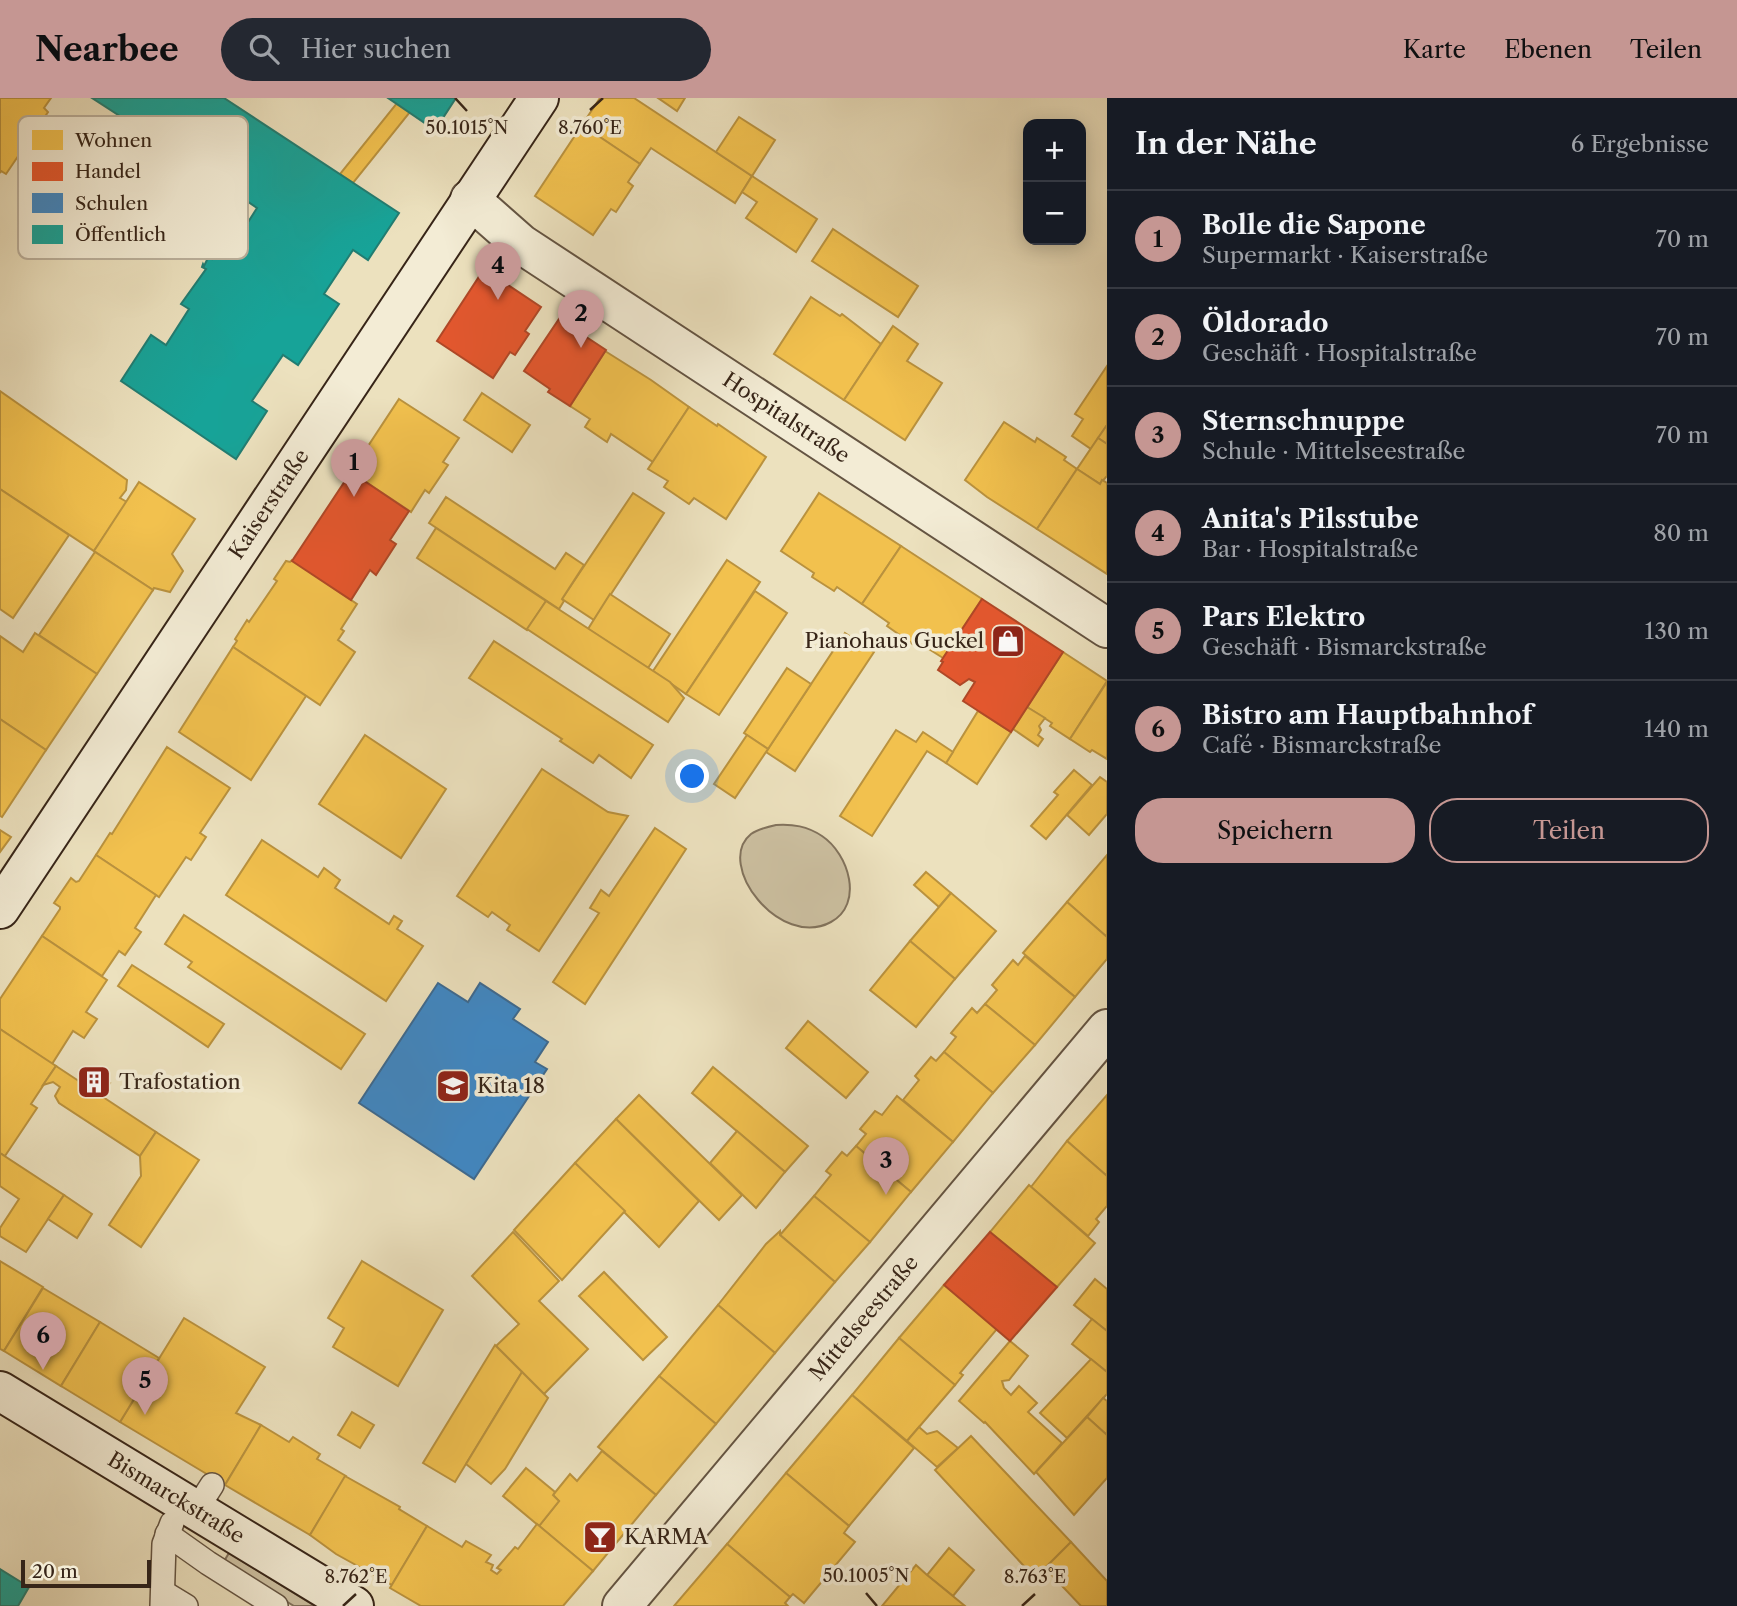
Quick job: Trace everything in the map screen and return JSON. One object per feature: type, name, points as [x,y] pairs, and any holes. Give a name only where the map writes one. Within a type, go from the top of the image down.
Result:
[{"type":"street","name":"Kaiserstraße","points":[[0,909],[538,98]]},
{"type":"street","name":"Hospitalstraße","points":[[470,199],[521,244],[1107,628]]},
{"type":"street","name":"Mittelseestraße","points":[[622,1606],[1107,1029]]},
{"type":"street","name":"Bismarckstraße","points":[[0,1391],[354,1606]]},
{"type":"lane","points":[[186,1606],[162,1599],[163,1553],[189,1508]]},
{"type":"lane","points":[[189,1508],[208,1563],[276,1606]]},
{"type":"shaded area","points":[[776,825],[794,825],[811,830],[822,836],[839,854],[849,879],[850,892],[841,914],[831,922],[811,927],[792,924],[774,914],[758,900],[747,882],[741,864],[742,848],[751,834]]},
{"type":"shaded area","points":[[229,1553],[315,1606],[294,1606],[223,1563]]},
{"type":"building: Wohnen","points":[[0,98],[51,98],[44,108],[48,112],[45,116],[18,116],[18,156],[6,174],[1,171],[0,173]]},
{"type":"building: Wohnen","points":[[600,98],[634,98],[752,176],[735,203],[651,148],[640,164],[582,125]]},
{"type":"building: Wohnen","points":[[658,98],[685,98],[677,111]]},
{"type":"building: Wohnen","points":[[397,103],[410,112],[353,183],[340,174]]},
{"type":"building: Wohnen","points":[[739,117],[775,140],[752,176],[716,152]]},
{"type":"building: Wohnen","points":[[582,125],[640,164],[628,182],[633,186],[616,212],[611,209],[593,235],[535,196]]},
{"type":"building: Wohnen","points":[[752,176],[817,219],[796,252],[746,218],[757,202],[742,192]]},
{"type":"building: Wohnen","points":[[833,229],[918,286],[898,317],[812,261]]},
{"type":"building: Wohnen","points":[[811,297],[840,316],[842,314],[881,344],[844,400],[774,354]]},
{"type":"building: Wohnen","points":[[893,326],[918,344],[907,361],[942,383],[905,440],[844,400]]},
{"type":"building: Wohnen","points":[[605,351],[689,407],[653,462],[611,434],[607,442],[585,427],[590,419],[570,406]]},
{"type":"building: Wohnen","points":[[1107,366],[1107,425],[1091,449],[1072,436],[1083,419],[1075,414]]},
{"type":"building: Wohnen","points":[[0,391],[127,480],[126,490],[120,498],[127,502],[94,551],[0,489]]},
{"type":"building: Wohnen","points":[[482,393],[530,425],[512,452],[464,420]]},
{"type":"building: Wohnen","points":[[399,399],[459,438],[443,462],[448,465],[429,493],[425,490],[411,512],[351,472]]},
{"type":"building: Wohnen","points":[[689,407],[766,457],[726,519],[694,498],[689,504],[664,487],[668,481],[648,469]]},
{"type":"building: Wohnen","points":[[1004,422],[1035,442],[1037,438],[1066,457],[1064,460],[1077,469],[1037,529],[965,480]]},
{"type":"building: Wohnen","points":[[1107,425],[1107,444],[1098,438]]},
{"type":"building: Wohnen","points":[[1098,438],[1107,444],[1107,476],[1100,484],[1077,469]]},
{"type":"building: Wohnen","points":[[1077,469],[1100,484],[1102,480],[1107,483],[1107,574],[1037,529]]},
{"type":"building: Wohnen","points":[[139,482],[195,519],[172,554],[183,571],[170,592],[154,588],[153,590],[94,551]]},
{"type":"building: Wohnen","points":[[0,489],[69,535],[13,618],[0,609]]},
{"type":"building: Wohnen","points":[[633,493],[664,513],[594,620],[562,599]]},
{"type":"building: Wohnen","points":[[819,493],[901,546],[862,604],[837,587],[834,591],[812,577],[814,573],[781,551]]},
{"type":"building: Wohnen","points":[[446,497],[555,569],[566,553],[584,565],[562,599],[564,601],[559,609],[429,523]]},
{"type":"building: Wohnen","points":[[436,528],[546,601],[527,630],[417,558]]},
{"type":"building: Wohnen","points":[[901,546],[982,599],[943,658],[916,641],[914,645],[862,604]]},
{"type":"building: Wohnen","points":[[95,552],[153,590],[97,674],[39,635]]},
{"type":"building: Wohnen","points":[[292,560],[357,604],[341,629],[344,631],[338,640],[355,652],[320,705],[233,647],[247,620],[249,622],[277,581],[274,579],[286,561]]},
{"type":"building: Wohnen","points":[[727,560],[760,582],[686,694],[653,671]]},
{"type":"building: Wohnen","points":[[755,591],[787,613],[719,715],[686,694]]},
{"type":"building: Wohnen","points":[[610,594],[670,634],[648,668],[588,629]]},
{"type":"building: Wohnen","points":[[546,601],[670,682],[684,698],[668,722],[527,629]]},
{"type":"building: Wohnen","points":[[35,633],[97,674],[46,750],[0,719],[0,636],[23,652]]},
{"type":"building: Wohnen","points":[[845,633],[874,652],[795,771],[766,752]]},
{"type":"building: Wohnen","points":[[494,641],[653,745],[631,778],[599,755],[593,763],[560,741],[562,739],[469,678]]},
{"type":"building: Wohnen","points":[[233,647],[306,696],[251,780],[179,732]]},
{"type":"building: Wohnen","points":[[1063,652],[1107,681],[1070,739],[1027,707]]},
{"type":"building: Wohnen","points":[[787,668],[811,684],[768,749],[744,733]]},
{"type":"building: Wohnen","points":[[1107,682],[1107,759],[1070,739]]},
{"type":"building: Wohnen","points":[[1027,707],[1045,718],[1039,726],[1041,730],[1038,735],[1043,739],[1038,746],[1013,729]]},
{"type":"building: Wohnen","points":[[978,711],[1011,732],[977,784],[946,763]]},
{"type":"building: Wohnen","points":[[0,719],[46,750],[2,817],[0,816]]},
{"type":"building: Wohnen","points":[[896,730],[916,742],[923,732],[953,752],[946,763],[927,751],[872,836],[840,816]]},
{"type":"building: Wohnen","points":[[365,735],[446,789],[401,858],[319,804]]},
{"type":"building: Wohnen","points":[[747,735],[768,749],[735,798],[714,784]]},
{"type":"building: Wohnen","points":[[167,747],[230,788],[200,833],[206,837],[191,860],[186,857],[159,897],[96,855]]},
{"type":"building: Wohnen","points":[[542,769],[608,812],[628,816],[539,951],[507,930],[510,925],[492,912],[488,917],[457,896]]},
{"type":"building: Wohnen","points":[[1074,770],[1092,785],[1046,839],[1031,826],[1058,795],[1054,792]]},
{"type":"building: Wohnen","points":[[1100,777],[1107,782],[1107,814],[1089,835],[1067,815]]},
{"type":"building: Wohnen","points":[[655,828],[686,849],[585,1004],[553,982],[599,913],[590,908],[601,890],[609,896]]},
{"type":"building: Wohnen","points":[[0,830],[11,837],[0,852]]},
{"type":"building: Wohnen","points":[[262,840],[318,877],[324,868],[340,880],[335,888],[389,924],[394,916],[402,921],[397,929],[423,946],[386,1001],[226,895]]},
{"type":"building: Wohnen","points":[[96,855],[156,895],[135,928],[141,932],[125,955],[119,951],[102,976],[42,936],[60,909],[54,903],[71,878],[79,881]]},
{"type":"building: Wohnen","points":[[1107,855],[1107,937],[1067,902]]},
{"type":"building: Wohnen","points":[[926,872],[951,893],[939,907],[914,885]]},
{"type":"building: Wohnen","points":[[951,893],[996,931],[955,979],[910,941]]},
{"type":"building: Wohnen","points":[[1067,902],[1107,937],[1107,959],[1075,997],[1023,953]]},
{"type":"building: Wohnen","points":[[184,915],[365,1034],[341,1069],[188,967],[192,962],[165,944]]},
{"type":"building: Wohnen","points":[[42,936],[107,980],[86,1012],[97,1019],[84,1038],[73,1031],[52,1064],[0,1029],[0,999]]},
{"type":"building: Wohnen","points":[[910,941],[955,979],[916,1027],[870,990]]},
{"type":"building: Wohnen","points":[[1025,956],[1075,997],[1035,1045],[985,1004],[997,990],[992,985],[1013,960],[1018,965]]},
{"type":"building: Wohnen","points":[[132,965],[224,1024],[208,1047],[118,986]]},
{"type":"building: Wohnen","points":[[985,1004],[1035,1045],[993,1093],[944,1052],[956,1037],[951,1033],[972,1008],[977,1013]]},
{"type":"building: Wohnen","points":[[808,1021],[868,1072],[846,1098],[786,1048]]},
{"type":"building: Wohnen","points":[[0,1029],[56,1066],[31,1104],[37,1108],[5,1156],[0,1153]]},
{"type":"building: Wohnen","points":[[944,1052],[993,1093],[953,1142],[903,1100],[919,1080],[915,1076],[931,1057],[936,1061]]},
{"type":"building: Wohnen","points":[[56,1066],[156,1132],[140,1156],[59,1103],[55,1096],[60,1087],[53,1082],[43,1085]]},
{"type":"building: Wohnen","points":[[713,1067],[808,1146],[785,1172],[692,1093]]},
{"type":"building: Wohnen","name":"Trafostation","points":[[87,1068],[110,1083],[101,1096],[79,1081]]},
{"type":"building: Wohnen","points":[[639,1095],[742,1195],[719,1220],[616,1119]]},
{"type":"building: Wohnen","points":[[1107,1095],[1107,1176],[1067,1141]]},
{"type":"building: Wohnen","points":[[897,1096],[953,1142],[911,1192],[856,1146],[866,1134],[860,1129],[875,1111],[882,1115]]},
{"type":"building: Wohnen","points":[[616,1119],[699,1201],[659,1247],[575,1163]]},
{"type":"building: Wohnen","points":[[737,1131],[785,1172],[756,1208],[710,1163]]},
{"type":"building: Wohnen","points":[[156,1132],[199,1160],[141,1247],[109,1225],[141,1176],[140,1156]]},
{"type":"building: Wohnen","points":[[1067,1141],[1107,1176],[1107,1206],[1096,1219],[1099,1222],[1088,1236],[1031,1187]]},
{"type":"building: Wohnen","points":[[856,1146],[911,1192],[870,1242],[814,1196],[831,1175],[826,1171],[842,1152],[847,1156]]},
{"type":"building: Wohnen","points":[[0,1153],[64,1195],[26,1252],[0,1236],[0,1228],[19,1199],[0,1186]]},
{"type":"building: Wohnen","points":[[575,1163],[625,1211],[562,1280],[514,1230]]},
{"type":"building: Wohnen","points":[[1029,1185],[1095,1243],[1057,1287],[990,1232]]},
{"type":"building: Wohnen","points":[[64,1195],[92,1214],[77,1238],[48,1219]]},
{"type":"building: Wohnen","points":[[814,1196],[870,1242],[835,1282],[780,1235]]},
{"type":"building: Wohnen","points":[[780,1231],[780,1235],[835,1282],[775,1353],[718,1305],[766,1244]]},
{"type":"building: Wohnen","points":[[513,1232],[559,1281],[539,1301],[588,1349],[544,1394],[496,1346],[519,1324],[472,1276]]},
{"type":"building: Wohnen","points":[[0,1261],[43,1287],[4,1351],[0,1349]]},
{"type":"building: Wohnen","points":[[362,1261],[443,1310],[398,1386],[333,1347],[344,1328],[328,1318]]},
{"type":"building: Wohnen","points":[[604,1272],[667,1337],[643,1360],[579,1296]]},
{"type":"building: Wohnen","points":[[1095,1279],[1107,1289],[1107,1331],[1074,1305]]},
{"type":"building: Wohnen","points":[[944,1285],[997,1329],[960,1373],[963,1375],[955,1385],[899,1338]]},
{"type":"building: Wohnen","points":[[43,1288],[100,1322],[61,1386],[4,1351]]},
{"type":"building: Wohnen","points":[[718,1305],[775,1353],[716,1424],[659,1376]]},
{"type":"building: Wohnen","points":[[184,1318],[265,1367],[236,1413],[261,1425],[225,1485],[120,1422]]},
{"type":"building: Wohnen","points":[[1092,1319],[1107,1331],[1107,1372],[1072,1344]]},
{"type":"building: Wohnen","points":[[100,1322],[159,1358],[120,1422],[61,1386]]},
{"type":"building: Wohnen","points":[[899,1338],[955,1385],[907,1441],[852,1395]]},
{"type":"building: Wohnen","points":[[1010,1341],[1028,1356],[1009,1380],[1002,1381],[1004,1388],[1011,1395],[1019,1386],[1037,1403],[1028,1412],[1062,1443],[1034,1474],[985,1422],[959,1401]]},
{"type":"building: Wohnen","points":[[495,1345],[522,1372],[455,1482],[423,1463]]},
{"type":"building: Wohnen","points":[[1091,1359],[1107,1372],[1107,1394],[1067,1438],[1040,1413]]},
{"type":"building: Wohnen","points":[[522,1372],[548,1398],[505,1469],[491,1484],[466,1464]]},
{"type":"building: Wohnen","points":[[659,1376],[716,1424],[656,1495],[598,1447]]},
{"type":"building: Wohnen","points":[[852,1395],[914,1448],[849,1526],[786,1473]]},
{"type":"building: Wohnen","points":[[1103,1398],[1107,1401],[1107,1435],[1087,1417]]},
{"type":"building: Wohnen","points":[[352,1412],[374,1425],[360,1448],[338,1435]]},
{"type":"building: Wohnen","points":[[1087,1417],[1107,1435],[1107,1478],[1074,1515],[1036,1472]]},
{"type":"building: Wohnen","points":[[261,1425],[289,1442],[293,1437],[320,1454],[317,1459],[346,1476],[310,1535],[225,1485]]},
{"type":"building: Wohnen","points":[[919,1427],[927,1434],[937,1431],[958,1448],[937,1467],[907,1441]]},
{"type":"building: Wohnen","points":[[971,1436],[1071,1542],[1035,1578],[935,1470]]},
{"type":"building: Wohnen","points":[[602,1451],[656,1495],[593,1571],[539,1526],[559,1501],[553,1495],[570,1474],[577,1481]]},
{"type":"building: Wohnen","points":[[526,1468],[555,1492],[553,1495],[559,1501],[539,1526],[503,1496]]},
{"type":"building: Wohnen","points":[[786,1473],[849,1526],[844,1533],[855,1542],[804,1603],[793,1594],[790,1597],[727,1544]]},
{"type":"building: Wohnen","points":[[345,1476],[400,1507],[399,1509],[427,1526],[392,1585],[336,1554],[310,1535]]},
{"type":"building: Wohnen","points":[[537,1524],[593,1571],[563,1606],[421,1606],[390,1588],[427,1526],[462,1547],[466,1541],[491,1555],[486,1562],[493,1565],[491,1570],[497,1574],[501,1570],[497,1568],[515,1547],[518,1549]]},
{"type":"building: Wohnen","points":[[1071,1542],[1107,1581],[1107,1606],[1081,1606],[1045,1568]]},
{"type":"building: Wohnen","points":[[727,1544],[790,1597],[785,1603],[788,1606],[674,1606]]},
{"type":"building: Wohnen","points":[[949,1548],[974,1570],[953,1596],[927,1575]]},
{"type":"building: Wohnen","points":[[916,1565],[927,1575],[965,1606],[882,1606]]},
{"type":"building: Handel","points":[[484,269],[541,307],[525,331],[529,334],[515,355],[510,352],[493,378],[437,341]]},
{"type":"building: Handel","points":[[559,319],[606,350],[570,406],[548,392],[550,389],[524,371]]},
{"type":"building: Handel","points":[[351,472],[409,511],[390,540],[396,544],[376,575],[370,570],[351,600],[292,561]]},
{"type":"building: Handel","points":[[982,599],[1063,652],[1011,732],[963,701],[975,682],[969,679],[960,685],[938,670],[943,662],[941,661]]},
{"type":"building: Handel","points":[[990,1232],[1057,1287],[1010,1341],[944,1285]]},
{"type":"building: Schulen","name":"Kita 18","points":[[438,983],[468,1002],[480,983],[520,1009],[513,1019],[548,1042],[535,1062],[547,1069],[474,1179],[359,1103]]},
{"type":"building: Öffentlich","points":[[92,98],[224,98],[399,213],[368,260],[353,250],[324,294],[339,304],[298,365],[283,355],[252,401],[267,411],[236,459],[121,381],[151,335],[166,345],[189,309],[181,304],[206,269],[202,267],[208,259],[248,259],[248,222],[257,208],[248,202],[248,116],[120,116]]},
{"type":"building: Öffentlich","points":[[388,98],[456,98],[435,130]]},
{"type":"building: Öffentlich","points":[[0,1569],[29,1587],[18,1606],[0,1606]]},
{"type":"place","name":"Anita's Pilsstube","points":[[498,300]]},
{"type":"place","name":"Öldorado","points":[[581,348]]},
{"type":"place","name":"Bolle die Sapone","points":[[354,497]]},
{"type":"place","name":"Pianohaus Guckel","points":[[1008,641]]},
{"type":"place","name":"Trafostation","points":[[94,1082]]},
{"type":"place","name":"Kita 18","points":[[453,1086]]},
{"type":"place","name":"Sternschnuppe","points":[[886,1195]]},
{"type":"place","name":"Bistro am Hauptbahnhof","points":[[43,1370]]},
{"type":"place","name":"Pars Elektro","points":[[145,1415]]},
{"type":"place","name":"KARMA","points":[[600,1537]]}]
